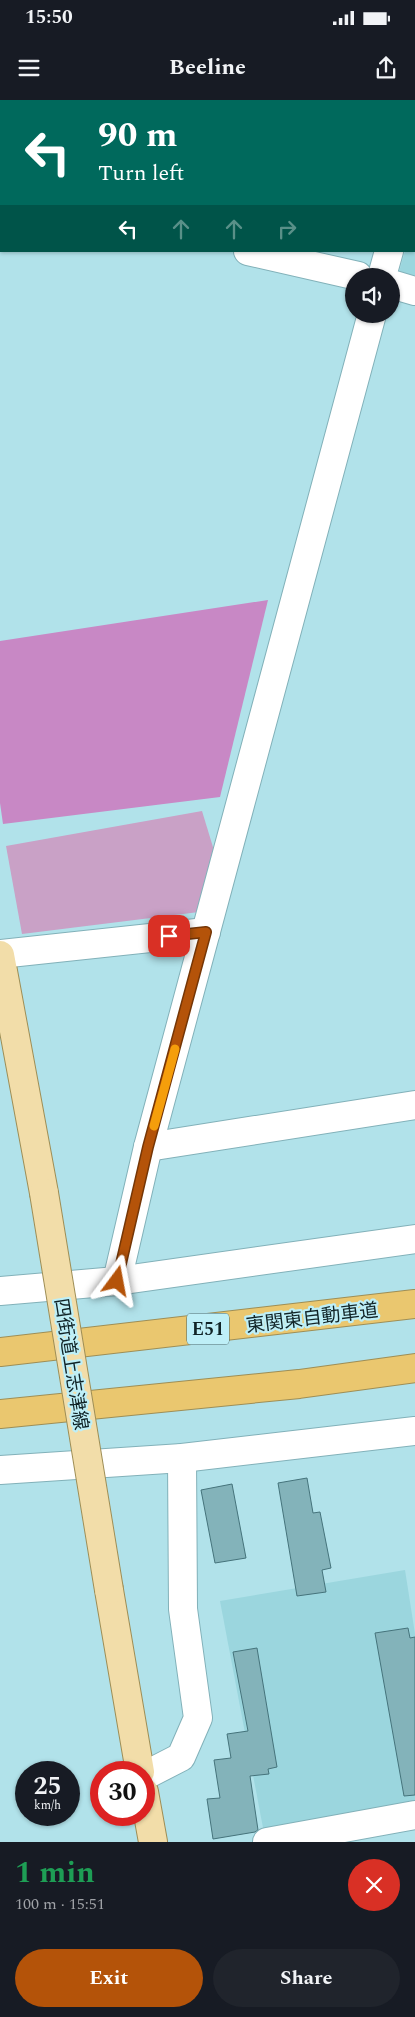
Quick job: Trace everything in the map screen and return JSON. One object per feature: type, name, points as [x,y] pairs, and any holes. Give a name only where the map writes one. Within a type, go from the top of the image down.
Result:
[{"type":"highway","name":"東関東自動車道","points":[[0,1352],[415,1304]]},
{"type":"highway","points":[[0,1414],[299,1384],[415,1368]]},
{"type":"main road","name":"四街道上志津線","points":[[1,964],[44,1194],[138,1761]]},
{"type":"main road","points":[[150,1826],[153,1842]]},
{"type":"street","points":[[252,252],[345,273]]},
{"type":"street","points":[[384,268],[389,252]]},
{"type":"street","points":[[400,287],[415,291]]},
{"type":"street","points":[[117,1281],[148,1147],[370,323]]},
{"type":"street","points":[[1,964],[206,932]]},
{"type":"street","points":[[148,1147],[415,1105]]},
{"type":"street","points":[[0,1291],[117,1281],[415,1239]]},
{"type":"street","points":[[0,1470],[182,1458],[415,1431]]},
{"type":"street","points":[[155,1770],[181,1757],[198,1718],[183,1609],[182,1458]]},
{"type":"street","points":[[267,1842],[415,1815]]},
{"type":"shaded area","points":[[405,252],[415,252],[415,281],[400,277]]},
{"type":"shaded area","points":[[268,600],[220,797],[3,824],[0,803],[0,641]]},
{"type":"shaded area","points":[[202,811],[216,857],[199,912],[22,934],[6,846]]},
{"type":"shaded area","points":[[405,1570],[415,1634],[415,1810],[264,1833],[220,1601]]},
{"type":"building","points":[[307,1478],[313,1513],[320,1512],[331,1568],[322,1570],[326,1592],[297,1596],[278,1483]]},
{"type":"building","points":[[232,1484],[246,1558],[215,1563],[201,1490]]},
{"type":"building","points":[[408,1628],[410,1638],[415,1637],[415,1795],[404,1796],[375,1633]]},
{"type":"building","points":[[257,1648],[277,1767],[268,1769],[269,1774],[250,1776],[258,1830],[213,1839],[207,1799],[220,1798],[214,1760],[231,1758],[227,1734],[248,1731],[233,1652]]},
{"type":"slow traffic","points":[[154,1126],[175,1049]]},
{"type":"route","points":[[117,1281],[148,1147],[206,932],[169,936]]}]
